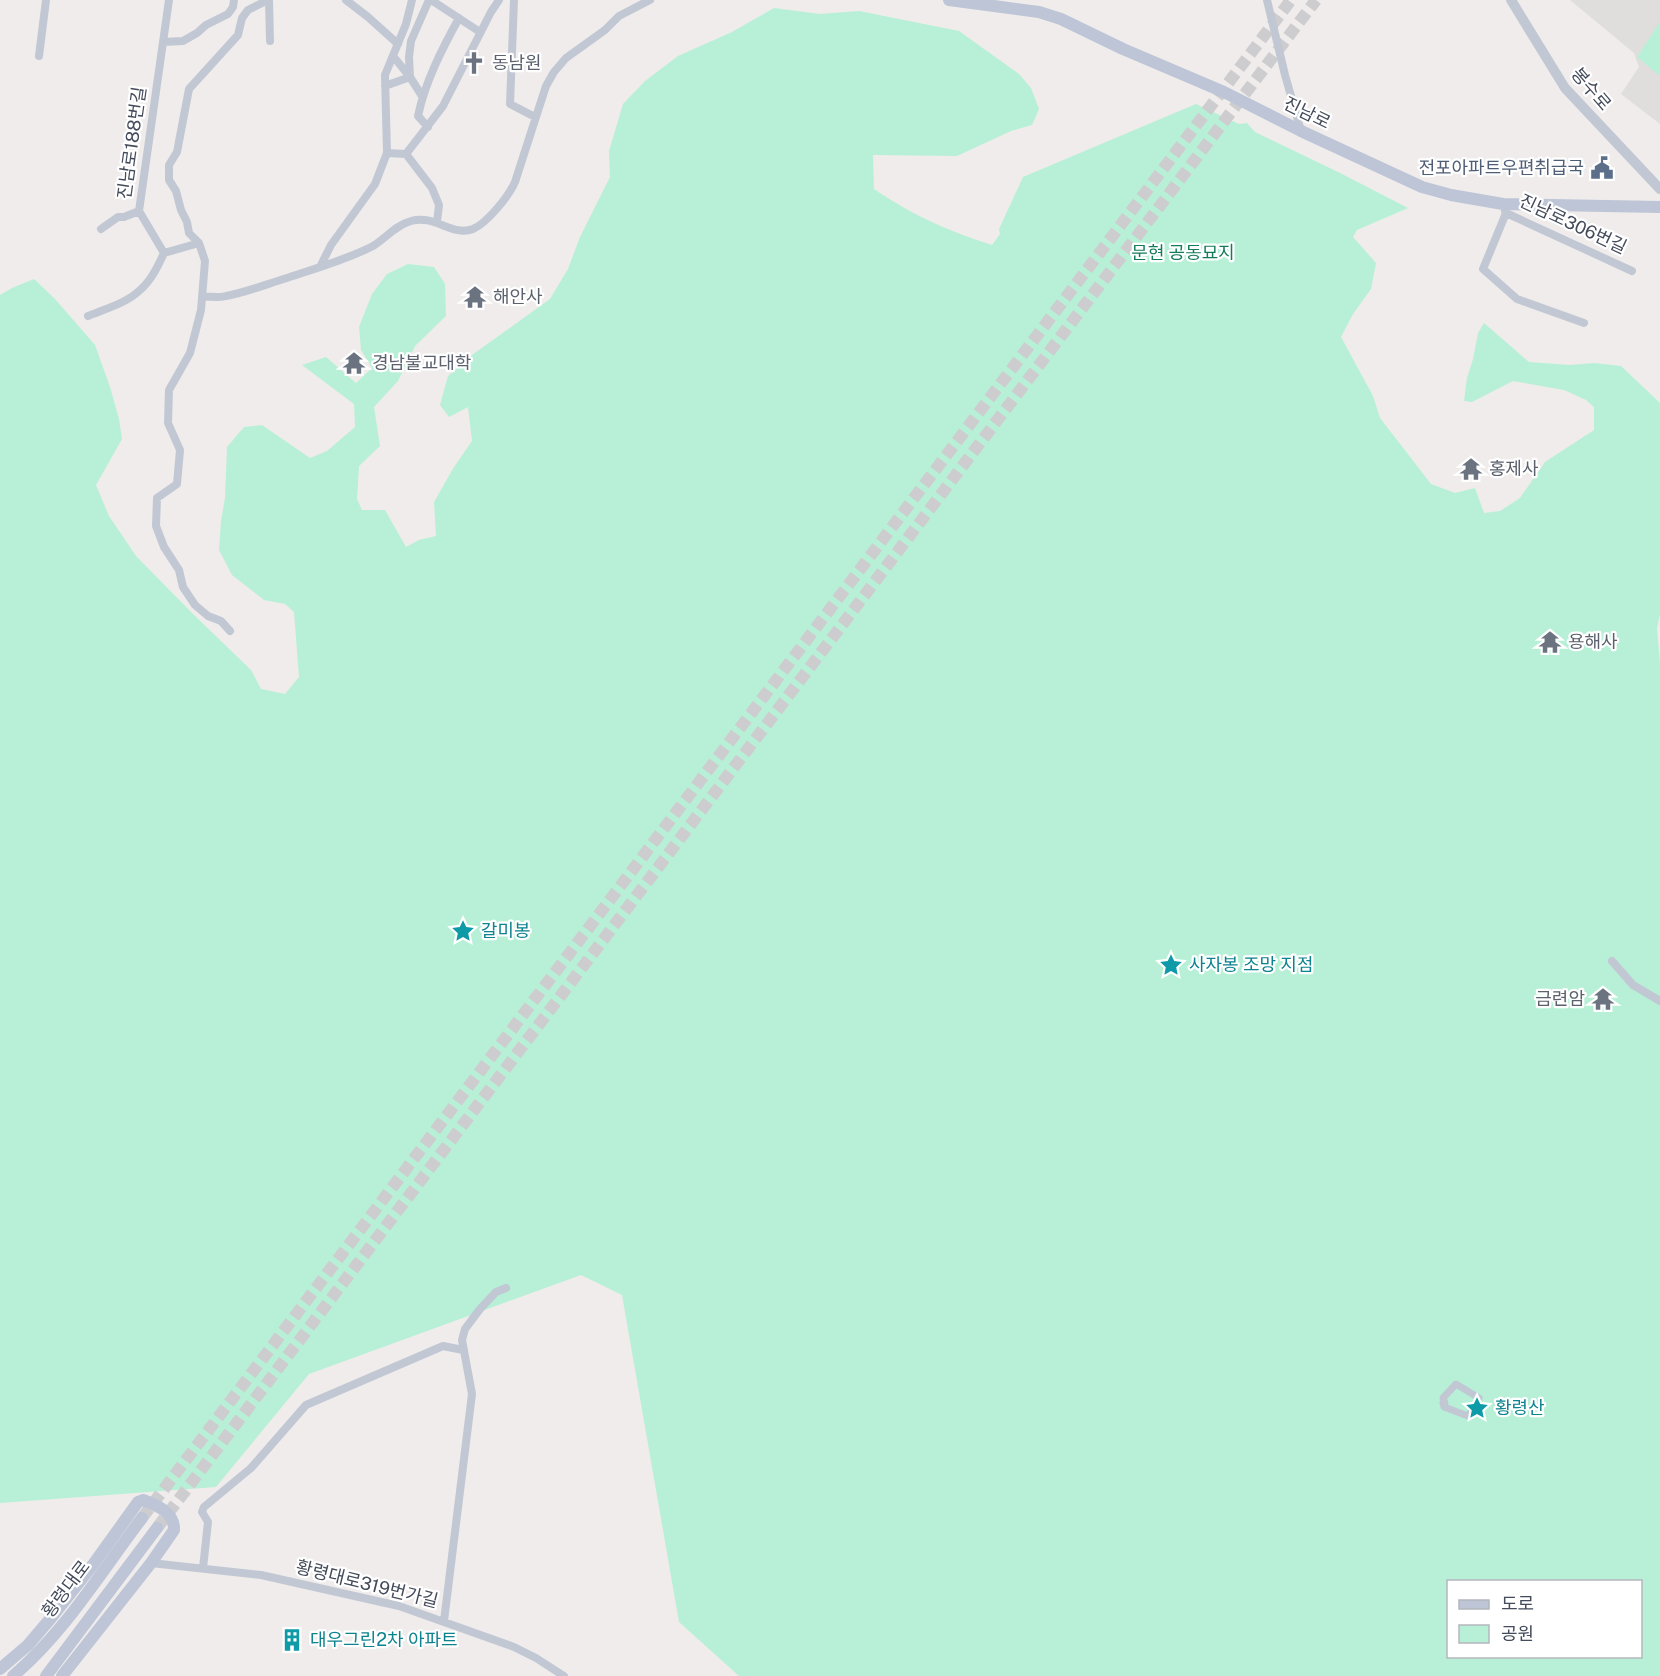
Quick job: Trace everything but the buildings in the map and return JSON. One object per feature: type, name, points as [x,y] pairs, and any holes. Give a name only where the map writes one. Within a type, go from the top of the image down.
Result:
[{"type":"main road","name":"진남로","points":[[949,0],[1039,12],[1061,19],[1123,49],[1214,88],[1422,187],[1505,209],[1660,207]]},
{"type":"main road","points":[[0,1669],[28,1645],[51,1618],[138,1502],[143,1500],[162,1509],[171,1516],[175,1523],[174,1530],[151,1563],[62,1676]]},
{"type":"main road","name":"황령대로","points":[[13,1676],[43,1648],[66,1621],[142,1518]]},
{"type":"main road","name":"황령대로","points":[[46,1676],[157,1528]]},
{"type":"street","points":[[39,56],[46,0]]},
{"type":"street","name":"진남로188번길","points":[[164,253],[139,211],[169,0]]},
{"type":"street","points":[[163,42],[183,41],[197,33],[206,25],[228,14],[233,7],[234,0]]},
{"type":"street","points":[[230,631],[221,621],[208,616],[195,605],[187,594],[179,570],[164,547],[156,526],[157,498],[177,484],[180,450],[168,423],[169,390],[190,354],[203,297],[205,261],[199,243],[189,233],[176,191],[169,180],[169,165],[177,152],[189,88],[238,34],[242,18],[248,10],[268,0],[270,41]]},
{"type":"street","points":[[346,0],[398,44]]},
{"type":"street","points":[[320,267],[331,245],[375,184],[387,153],[385,75],[406,24],[412,0]]},
{"type":"street","points":[[410,77],[411,41],[430,0],[480,32]]},
{"type":"street","points":[[406,154],[443,106],[480,32],[499,0]]},
{"type":"street","points":[[514,0],[510,104],[535,117]]},
{"type":"street","points":[[203,297],[224,297],[341,260],[374,245],[412,220],[425,219],[449,228],[471,230],[478,226],[504,201],[515,182],[535,117],[546,86],[554,72],[566,58],[605,30],[619,15],[650,0]]},
{"type":"street","points":[[1267,0],[1301,131]]},
{"type":"street","name":"봉수로","points":[[1511,0],[1565,88],[1660,189]]},
{"type":"street","points":[[428,127],[418,116],[422,96],[459,18]]},
{"type":"street","points":[[393,56],[422,96]]},
{"type":"street","points":[[385,86],[410,77]]},
{"type":"street","points":[[387,153],[406,154],[432,188],[439,205],[437,222]]},
{"type":"street","points":[[1505,209],[1483,269],[1517,299],[1584,323]]},
{"type":"street","name":"진남로306번길","points":[[1505,209],[1632,270]]},
{"type":"street","points":[[101,229],[118,217],[124,218],[139,211]]},
{"type":"street","points":[[88,316],[125,300],[140,290],[164,253],[199,243]]},
{"type":"street","points":[[1612,961],[1633,985],[1660,1001]]},
{"type":"street","points":[[444,1621],[472,1394],[462,1340],[465,1329],[480,1309],[496,1292],[506,1288]]},
{"type":"street","points":[[203,1568],[208,1522],[202,1512],[204,1508],[251,1468],[306,1404],[443,1346],[463,1350]]},
{"type":"street","points":[[1456,1384],[1479,1398],[1468,1416],[1444,1407],[1443,1403],[1445,1403],[1443,1398],[1456,1384]]},
{"type":"street","name":"황령대로319번가길","points":[[151,1563],[261,1575],[399,1606],[514,1647],[537,1658],[564,1676]]},
{"type":"shaded area","points":[[1570,0],[1660,0],[1660,124],[1621,94],[1639,67],[1634,53]]},
{"type":"green space","name":"황령산","points":[[774,8],[820,14],[859,11],[959,31],[1019,74],[1031,88],[1039,109],[1032,125],[1011,131],[957,156],[873,155],[874,189],[931,222],[992,245],[1000,234],[999,229],[1023,177],[1196,104],[1239,124],[1247,123],[1255,132],[1408,208],[1357,230],[1353,237],[1376,263],[1371,289],[1353,314],[1341,337],[1373,396],[1380,418],[1431,484],[1455,493],[1475,488],[1484,513],[1500,511],[1520,498],[1545,462],[1594,430],[1594,407],[1586,400],[1564,390],[1513,381],[1472,402],[1464,401],[1478,333],[1484,323],[1529,362],[1570,365],[1594,363],[1621,366],[1660,403],[1660,614],[1657,628],[1660,663],[1660,1676],[739,1676],[679,1622],[622,1295],[581,1275],[309,1374],[216,1487],[0,1503],[0,295],[34,279],[55,299],[95,345],[110,387],[122,439],[96,485],[109,516],[136,556],[251,670],[261,689],[285,694],[299,677],[294,612],[285,604],[264,600],[232,575],[219,550],[225,498],[227,447],[244,427],[262,425],[310,458],[327,451],[355,427],[354,404],[302,365],[326,357],[356,383],[372,368],[361,350],[359,327],[372,294],[387,274],[408,264],[434,267],[445,284],[446,316],[415,346],[398,381],[374,407],[380,446],[359,466],[357,499],[362,510],[385,510],[406,547],[419,540],[436,536],[434,502],[472,441],[468,407],[449,417],[440,405],[448,376],[472,355],[550,299],[568,269],[580,237],[610,177],[609,151],[623,104],[645,81],[678,56],[732,32]]},
{"type":"green space","points":[[1660,22],[1660,76],[1637,57]]},
{"type":"tunnel","points":[[142,1518],[1291,0]]},
{"type":"tunnel","points":[[157,1528],[1316,0]]},
{"type":"place","name":"동남원","points":[[474,63]]},
{"type":"place","name":"전포아파트우편취급국","points":[[1602,168]]},
{"type":"place","name":"해안사","points":[[475,297]]},
{"type":"place","name":"경남불교대학","points":[[354,363]]},
{"type":"place","name":"홍제사","points":[[1471,469]]},
{"type":"place","name":"용해사","points":[[1550,642]]},
{"type":"place","name":"갈미봉","points":[[463,931]]},
{"type":"place","name":"사자봉 조망 지점","points":[[1171,965]]},
{"type":"place","name":"금련암","points":[[1603,999]]},
{"type":"place","name":"황령산","points":[[1477,1408]]},
{"type":"place","name":"대우그린2차 아파트","points":[[292,1640]]},
{"type":"park label","name":"문현 공동묘지","points":[[1183,253]]}]
